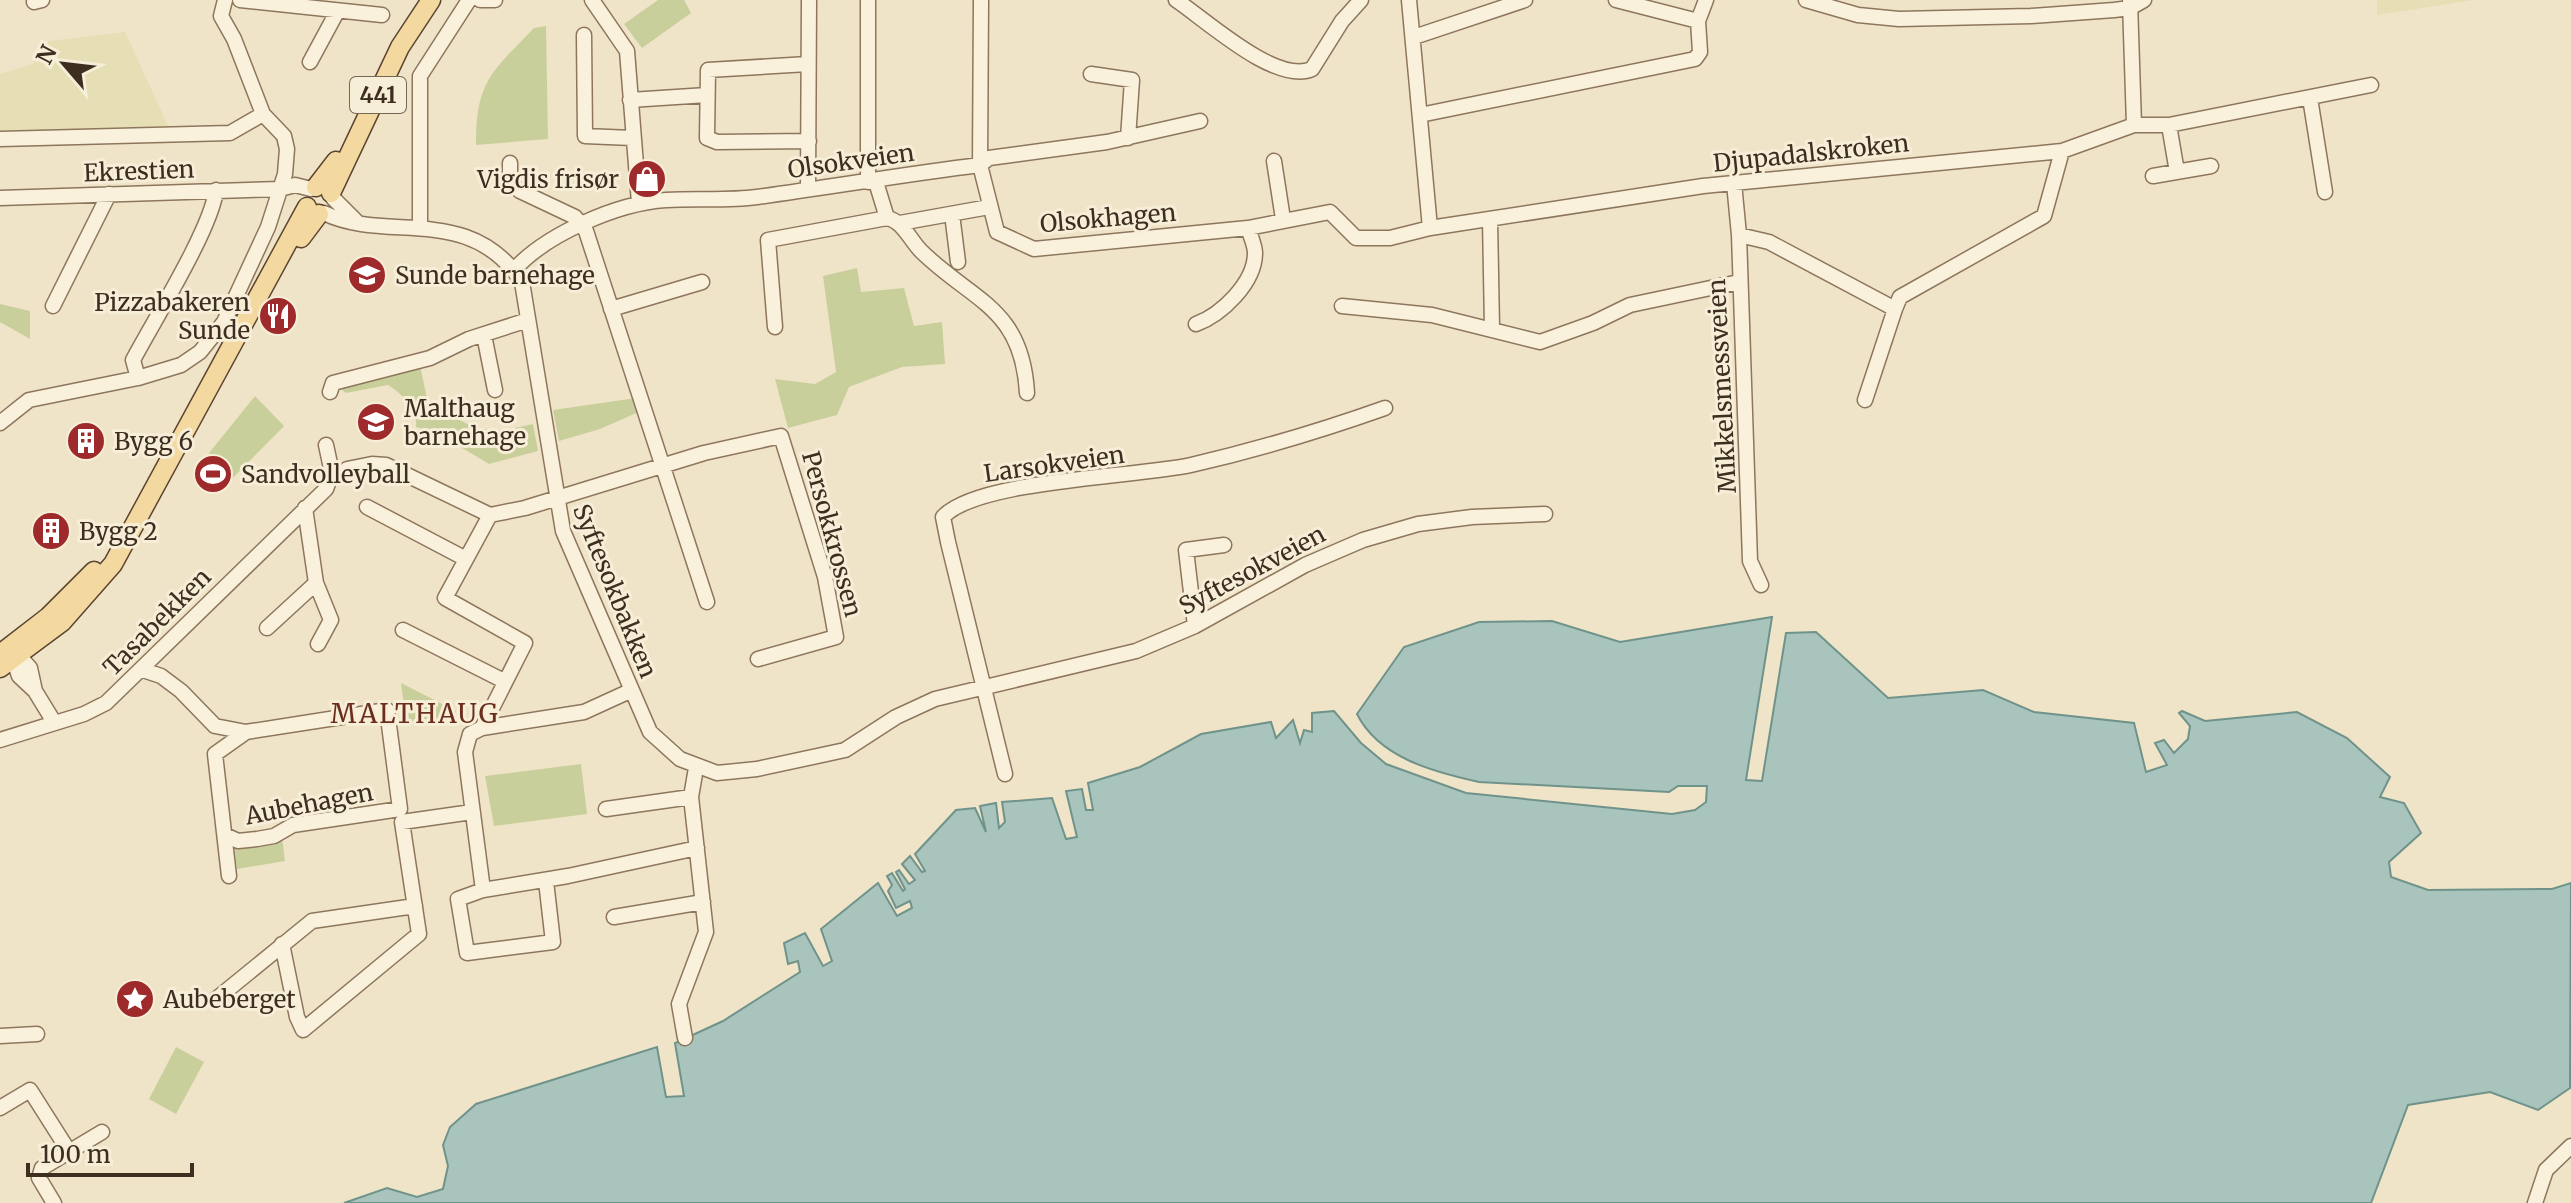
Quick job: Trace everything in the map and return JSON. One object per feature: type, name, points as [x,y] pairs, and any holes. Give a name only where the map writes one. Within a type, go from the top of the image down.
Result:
[{"type":"main road","name":"441","points":[[318,201],[394,43],[422,0]]},
{"type":"main road","name":"441","points":[[8,657],[88,596],[113,564],[228,351],[318,201],[400,47],[431,0]]},
{"type":"street","points":[[0,423],[29,400],[138,378],[181,365],[213,339],[268,227],[285,174],[286,142],[263,114],[234,39],[221,16],[222,0]]},
{"type":"street","points":[[240,0],[297,3],[337,12],[382,15]]},
{"type":"street","points":[[420,227],[420,76],[469,0]]},
{"type":"street","points":[[480,0],[495,0]]},
{"type":"street","points":[[592,0],[627,51],[639,203]]},
{"type":"street","points":[[808,189],[809,0]]},
{"type":"street","points":[[868,0],[872,182],[894,220],[926,256],[999,313],[1017,345],[1027,393]]},
{"type":"street","name":"Olsokhagen","points":[[981,0],[980,165],[997,232],[1034,249],[1248,228],[1316,213]]},
{"type":"street","points":[[1176,0],[1264,61],[1292,72],[1312,69],[1342,21],[1361,0]]},
{"type":"street","points":[[1409,0],[1430,228]]},
{"type":"street","points":[[1414,37],[1525,0]]},
{"type":"street","points":[[1616,0],[1698,21]]},
{"type":"street","points":[[1420,115],[1695,59],[1700,52],[1698,21],[1706,0]]},
{"type":"street","points":[[1806,0],[1934,20],[2130,4],[2144,0]]},
{"type":"street","points":[[2130,4],[2134,125]]},
{"type":"street","points":[[310,62],[337,12]]},
{"type":"street","points":[[584,35],[585,136],[632,138]]},
{"type":"street","points":[[808,64],[708,70],[707,95],[710,140],[809,141]]},
{"type":"street","points":[[1092,73],[1132,80],[1128,138]]},
{"type":"street","name":"Djupadalskroken","points":[[1316,213],[1330,212],[1356,238],[1390,238],[1430,228],[1734,183],[2062,151],[2134,125],[2169,125],[2371,85]]},
{"type":"street","points":[[630,100],[707,95]]},
{"type":"street","points":[[2310,98],[2325,192]]},
{"type":"street","name":"Ekrestien","points":[[0,139],[230,133],[263,114]]},
{"type":"street","name":"Olsokveien","points":[[514,270],[547,242],[639,203],[754,197],[872,182],[980,165],[989,158],[1128,138],[1200,121]]},
{"type":"street","points":[[2169,125],[2177,172]]},
{"type":"street","points":[[1865,400],[1900,297],[2044,216],[2062,151]]},
{"type":"street","points":[[1274,161],[1283,219]]},
{"type":"street","points":[[510,163],[510,182],[519,197],[575,217],[586,231],[662,465],[691,542],[707,602]]},
{"type":"street","points":[[2153,176],[2211,166]]},
{"type":"street","name":"Mikkelsmessveien","points":[[1734,183],[1739,235],[1750,561],[1761,585]]},
{"type":"street","points":[[280,189],[318,201],[342,222],[420,227],[461,235],[514,270]]},
{"type":"street","name":"Ekrestien","points":[[0,198],[280,189]]},
{"type":"street","points":[[138,378],[133,360],[215,201],[216,190]]},
{"type":"street","points":[[53,306],[109,194]]},
{"type":"street","points":[[775,327],[768,240],[989,207]]},
{"type":"street","points":[[952,214],[958,262]]},
{"type":"street","points":[[1490,219],[1492,328]]},
{"type":"street","points":[[1196,324],[1213,318],[1227,305],[1245,279],[1255,251],[1248,228]]},
{"type":"street","points":[[1739,235],[1769,242],[1895,309]]},
{"type":"street","name":"Syftesokbakken","points":[[514,270],[522,282],[555,498],[569,550],[630,691],[657,741],[696,768],[717,773],[738,772],[845,750],[916,706],[958,692],[984,689]]},
{"type":"street","points":[[611,309],[702,282]]},
{"type":"street","points":[[1342,306],[1432,315],[1540,342],[1550,341],[1630,305],[1739,282]]},
{"type":"street","points":[[330,392],[333,383],[430,358],[528,320]]},
{"type":"street","points":[[484,335],[495,390]]},
{"type":"street","name":"Larsokveien","points":[[1005,774],[943,517],[956,505],[1000,492],[1137,475],[1192,464],[1385,408]]},
{"type":"street","name":"Persokkrossen","points":[[490,515],[744,442],[781,436],[825,577],[836,637],[758,659]]},
{"type":"street","name":"Tasabekken","points":[[0,740],[106,703],[143,670],[330,482],[332,471],[326,445]]},
{"type":"street","points":[[347,469],[372,464],[386,465],[490,515],[445,598],[525,643],[482,728]]},
{"type":"street","points":[[367,507],[466,559]]},
{"type":"street","points":[[305,508],[316,583],[331,620],[318,644]]},
{"type":"street","name":"Syftesokveien","points":[[984,689],[1136,651],[1195,626],[1316,560],[1383,533],[1418,524],[1472,517],[1545,514]]},
{"type":"street","points":[[1195,626],[1186,550],[1224,545]]},
{"type":"street","points":[[267,628],[316,583]]},
{"type":"street","points":[[403,630],[504,681]]},
{"type":"street","points":[[8,657],[54,722]]},
{"type":"street","name":"Aubehagen","points":[[143,670],[161,676],[181,691],[215,726],[246,732],[387,710],[400,809],[293,825],[274,836],[257,839],[238,841],[225,835]]},
{"type":"street","points":[[483,890],[466,741],[474,730],[584,712],[630,691]]},
{"type":"street","name":"Aubehagen","points":[[229,876],[215,754],[246,732]]},
{"type":"street","points":[[685,1038],[679,1004],[706,932],[691,797],[696,768]]},
{"type":"street","points":[[606,809],[691,797]]},
{"type":"street","name":"Aubehagen","points":[[415,906],[402,822],[472,812]]},
{"type":"street","points":[[546,881],[553,942],[467,953],[458,899],[483,890],[546,881],[697,848]]},
{"type":"street","points":[[614,917],[703,902]]},
{"type":"street","points":[[215,1000],[282,944],[312,921],[415,906],[419,934],[303,1030],[297,1017],[282,944]]},
{"type":"street","points":[[0,1036],[37,1034]]},
{"type":"street","points":[[0,1108],[30,1090],[70,1153]]},
{"type":"street","points":[[54,1203],[38,1174],[102,1132]]},
{"type":"street","points":[[2535,1203],[2546,1170],[2571,1146]]},
{"type":"shaded area","points":[[2377,0],[2474,0],[2377,15]]},
{"type":"shaded area","points":[[125,32],[170,130],[0,135],[0,74],[33,64],[49,41]]},
{"type":"green space","points":[[658,0],[684,0],[691,13],[642,48],[624,24]]},
{"type":"green space","points":[[546,26],[548,139],[476,145],[479,105],[489,79],[534,28]]},
{"type":"green space","points":[[857,268],[861,292],[904,288],[914,326],[942,322],[945,364],[902,367],[849,387],[837,415],[788,428],[775,379],[815,384],[836,372],[823,276]]},
{"type":"green space","points":[[0,304],[30,311],[30,339],[0,322]]},
{"type":"green space","points":[[420,365],[429,408],[438,405],[463,422],[483,429],[533,424],[538,451],[489,464],[437,433],[416,427],[412,408],[388,385],[346,393],[337,386]]},
{"type":"green space","points":[[255,396],[284,426],[217,494],[195,469],[209,455],[227,473],[209,453]]},
{"type":"green space","points":[[636,398],[641,411],[600,429],[559,441],[553,410]]},
{"type":"green space","points":[[401,683],[456,711],[455,716],[406,722]]},
{"type":"green space","points":[[581,764],[587,814],[494,826],[485,776]]},
{"type":"green space","points":[[282,838],[285,861],[237,869],[234,845]]},
{"type":"green space","points":[[176,1047],[204,1062],[176,1114],[149,1099]]},
{"type":"water","points":[[1772,617],[1746,780],[1762,781],[1786,633],[1816,632],[1888,698],[1983,690],[2034,712],[2134,723],[2146,772],[2167,765],[2155,743],[2164,740],[2174,753],[2188,739],[2190,726],[2179,713],[2182,711],[2205,721],[2297,712],[2347,738],[2390,777],[2380,797],[2404,803],[2421,833],[2389,862],[2391,877],[2428,890],[2552,889],[2571,883],[2570,1088],[2538,1110],[2490,1092],[2408,1105],[2371,1203],[344,1203],[387,1188],[417,1197],[443,1189],[448,1166],[443,1145],[450,1127],[476,1104],[657,1047],[666,1097],[684,1096],[675,1043],[723,1021],[800,972],[798,961],[788,964],[784,943],[805,933],[823,966],[832,961],[821,929],[878,883],[897,916],[912,908],[910,901],[896,908],[888,891],[892,885],[887,876],[892,873],[903,891],[905,889],[896,872],[899,870],[909,884],[915,880],[902,864],[910,856],[922,872],[925,871],[915,854],[956,810],[975,808],[986,832],[980,806],[996,803],[999,828],[1005,822],[1002,802],[1052,798],[1066,839],[1077,837],[1066,791],[1082,789],[1086,810],[1093,810],[1088,783],[1140,767],[1201,734],[1271,722],[1276,738],[1293,720],[1300,743],[1304,730],[1312,732],[1312,713],[1334,711],[1361,743],[1386,764],[1466,793],[1672,814],[1695,810],[1706,802],[1707,786],[1678,786],[1669,792],[1479,782],[1426,768],[1379,742],[1357,714],[1404,647],[1479,622],[1552,621],[1620,642]]},
{"type":"place","name":"Vigdis frisør","points":[[647,179]]},
{"type":"place","name":"Sunde barnehage","points":[[367,275]]},
{"type":"place","name":"Pizzabakeren Sunde","points":[[278,316]]},
{"type":"place","name":"Malthaug barnehage","points":[[376,422]]},
{"type":"place","name":"Bygg 6","points":[[86,441]]},
{"type":"place","name":"Sandvolleyball","points":[[213,474]]},
{"type":"place","name":"Bygg 2","points":[[51,531]]},
{"type":"place","name":"Aubeberget","points":[[135,999]]},
{"type":"district","name":"MALTHAUG","points":[[415,713]]}]
